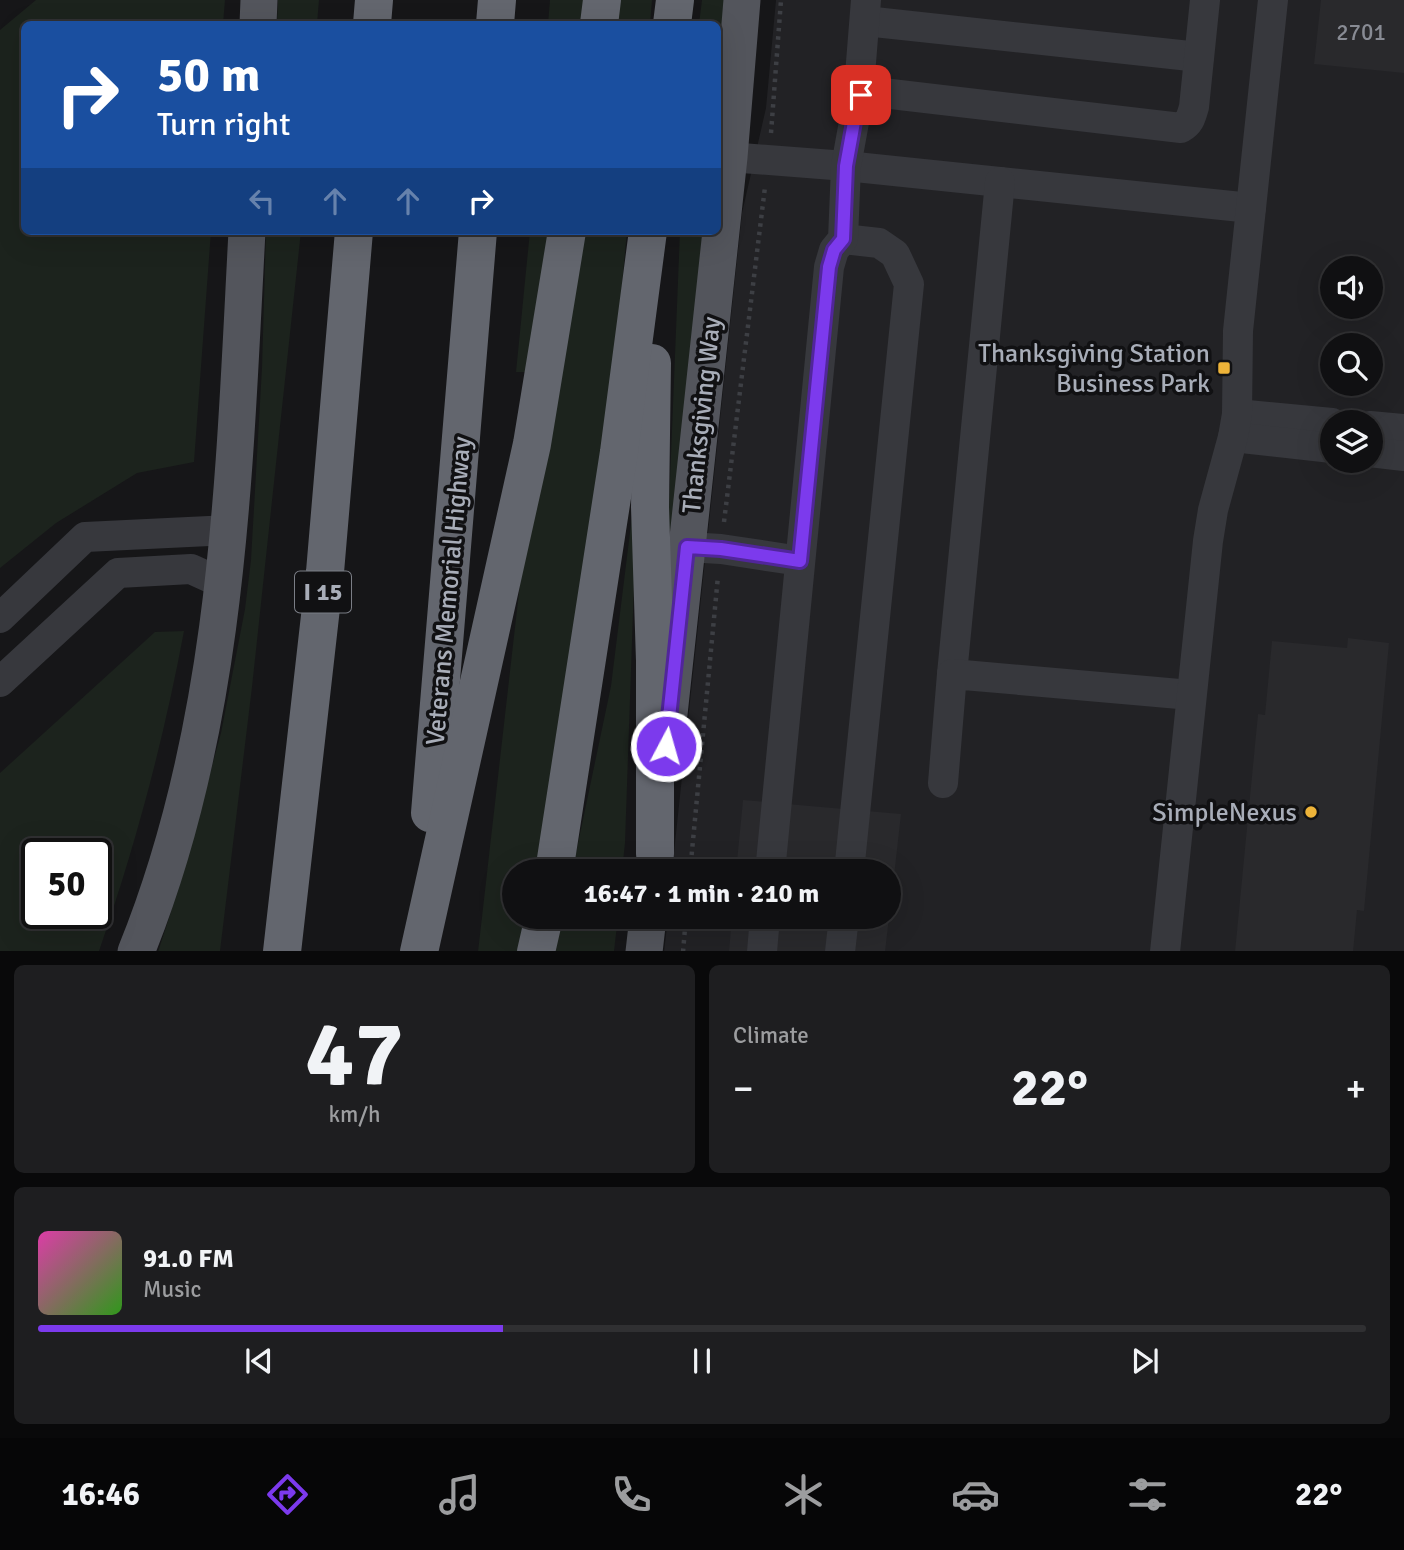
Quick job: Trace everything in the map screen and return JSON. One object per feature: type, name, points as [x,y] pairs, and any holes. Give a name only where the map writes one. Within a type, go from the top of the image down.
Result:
[{"type":"highway","points":[[372,21],[374,0]]},
{"type":"highway","points":[[495,21],[497,0]]},
{"type":"highway","points":[[598,21],[602,0]]},
{"type":"highway","points":[[672,21],[675,0]]},
{"type":"highway","name":"I 15","points":[[282,951],[325,572],[354,235]]},
{"type":"highway","name":"Veterans Memorial Highway","points":[[419,951],[478,235]]},
{"type":"highway","points":[[419,951],[532,444],[566,235]]},
{"type":"highway","points":[[556,859],[619,452],[647,235]]},
{"type":"highway","points":[[654,859],[655,661],[650,507],[658,235]]},
{"type":"highway","points":[[536,951],[541,929]]},
{"type":"main road","points":[[258,21],[259,0]]},
{"type":"main road","name":"Thanksgiving Way","points":[[655,859],[704,548],[729,157],[742,0]]},
{"type":"main road","points":[[136,951],[165,869],[190,781],[206,701],[224,584],[234,487],[247,235]]},
{"type":"main road","points":[[644,951],[647,929]]},
{"type":"street","points":[[858,100],[867,92],[874,92],[1181,128],[1191,119],[1194,107],[1205,0]]},
{"type":"street","points":[[1165,951],[1208,541],[1213,510],[1235,426],[1238,331],[1273,0]]},
{"type":"street","points":[[771,859],[829,267],[834,250],[843,239],[846,166],[858,100],[866,11],[1199,57]]},
{"type":"street","points":[[729,157],[846,166],[1251,208]]},
{"type":"street","points":[[943,783],[1000,182]]},
{"type":"street","points":[[843,239],[879,243],[895,254],[909,284],[850,859]]},
{"type":"street","points":[[1235,426],[1320,423]]},
{"type":"street","points":[[1235,426],[1320,445]]},
{"type":"street","points":[[1383,427],[1404,429]]},
{"type":"street","points":[[1383,454],[1404,456]]},
{"type":"street","points":[[0,618],[85,537],[230,530]]},
{"type":"street","points":[[704,548],[800,561]]},
{"type":"street","points":[[0,682],[118,573],[191,569],[224,584]]},
{"type":"street","points":[[952,674],[1191,695]]},
{"type":"street","points":[[762,951],[764,929]]},
{"type":"street","points":[[840,951],[843,929]]},
{"type":"path","points":[[691,859],[704,548],[769,160],[782,0]]},
{"type":"path","points":[[683,951],[685,929]]},
{"type":"shaded area","points":[[36,0],[225,0],[223,21],[21,21],[21,235],[211,235],[194,462],[137,473],[56,523],[0,568],[0,30]]},
{"type":"shaded area","points":[[278,0],[319,0],[317,21],[277,21]]},
{"type":"shaded area","points":[[550,0],[593,0],[590,21],[548,21]]},
{"type":"shaded area","points":[[621,0],[652,0],[650,21],[618,21]]},
{"type":"shaded area","points":[[702,0],[728,0],[721,67],[721,21],[699,21]]},
{"type":"shaded area","points":[[776,0],[1404,0],[1404,951],[664,951],[667,929],[901,929],[901,859],[673,859],[742,213],[766,108]]},
{"type":"shaded area","points":[[266,235],[301,235],[252,687],[220,951],[158,951],[180,884],[221,733],[245,609],[251,560],[262,368]]},
{"type":"shaded area","points":[[530,235],[551,235],[526,372],[516,372]]},
{"type":"shaded area","points":[[580,235],[627,235],[614,371],[540,859],[502,859],[502,929],[525,929],[520,951],[478,951],[522,566]]},
{"type":"shaded area","points":[[680,235],[703,235],[672,531],[668,530]]},
{"type":"shaded area","points":[[638,468],[623,859],[575,859],[611,686]]},
{"type":"shaded area","points":[[184,631],[148,792],[112,912],[112,838],[21,838],[21,929],[106,929],[99,951],[0,951],[0,773],[155,632]]},
{"type":"shaded area","points":[[560,929],[617,929],[614,951],[555,951]]},
{"type":"building","points":[[1321,0],[1404,0],[1404,73],[1314,64]]},
{"type":"building","name":"SimpleNexus","points":[[1348,638],[1389,643],[1364,911],[1357,910],[1353,951],[1235,951],[1258,714],[1265,715],[1272,641],[1347,648]]},
{"type":"building","points":[[743,800],[901,814],[896,859],[737,859]]},
{"type":"building","points":[[731,929],[888,929],[885,951],[729,951]]},
{"type":"place","name":"Thanksgiving Station Business Park","points":[[1224,368]]},
{"type":"place","name":"SimpleNexus","points":[[1311,812]]},
{"type":"route","points":[[666,746],[687,547],[721,549],[800,561],[829,267],[834,250],[843,239],[846,166],[861,95]]}]
